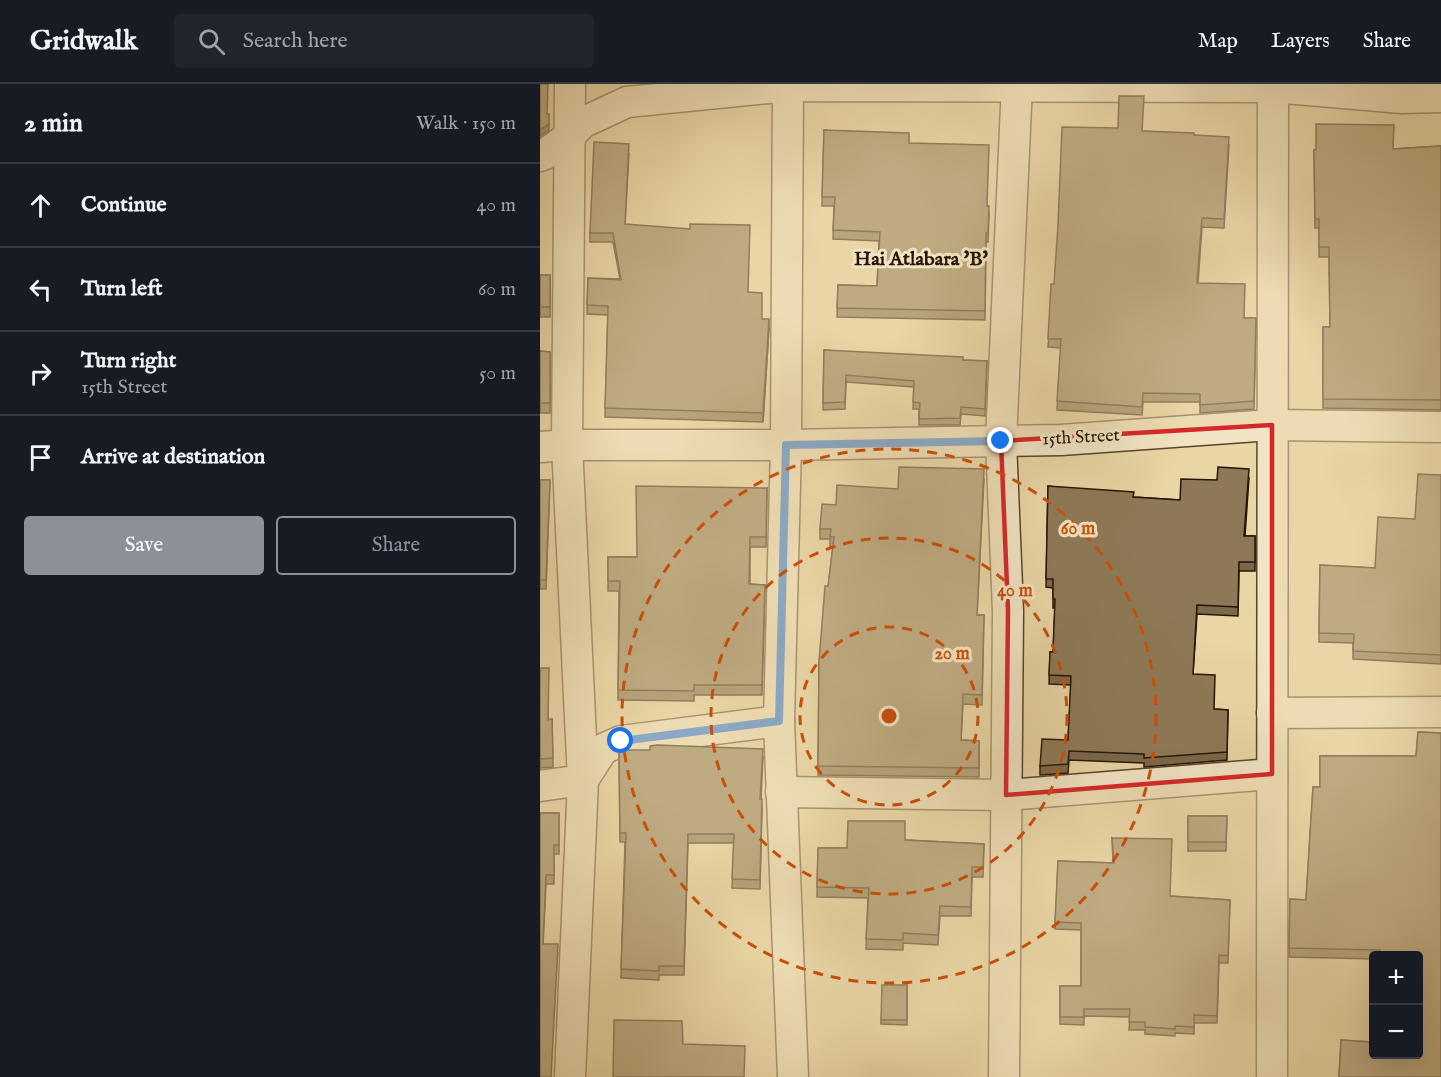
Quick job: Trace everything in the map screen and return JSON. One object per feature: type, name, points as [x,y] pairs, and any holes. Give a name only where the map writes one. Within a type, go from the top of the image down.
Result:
[{"type":"street","points":[[570,84],[553,446],[583,780],[570,1077]]},
{"type":"street","points":[[788,85],[786,445],[779,721],[794,1077]]},
{"type":"street","points":[[540,156],[569,138],[582,123],[627,102],[788,85],[1273,86],[1402,98],[1441,97]]},
{"type":"street","points":[[1004,1077],[1008,611],[1001,441],[1017,85]]},
{"type":"street","points":[[1272,1077],[1273,86]]},
{"type":"street","name":"15th Street","points":[[553,446],[1061,440],[1272,425],[1441,427]]},
{"type":"street","points":[[1272,713],[1441,712]]},
{"type":"street","points":[[540,786],[583,780],[603,749],[621,741],[779,721]]},
{"type":"street","points":[[781,792],[1006,795],[1272,774]]},
{"type":"highlighted area","points":[[1272,425],[1272,774],[1006,795],[1008,611],[1001,441]]},
{"type":"building","points":[[540,84],[548,84],[549,124],[540,130]]},
{"type":"building","points":[[1119,96],[1144,96],[1142,131],[1229,137],[1224,219],[1202,218],[1197,283],[1245,284],[1244,318],[1256,318],[1254,401],[1200,405],[1200,394],[1143,393],[1142,407],[1057,401],[1061,339],[1048,339],[1051,284],[1054,284],[1058,225],[1062,127],[1118,128]]},
{"type":"building","points":[[1316,124],[1394,125],[1393,149],[1441,146],[1441,400],[1323,399],[1323,327],[1330,327],[1329,247],[1319,247],[1319,219],[1315,219]]},
{"type":"building","points":[[824,130],[909,133],[909,143],[989,145],[985,311],[837,308],[838,285],[877,286],[880,232],[833,230],[835,197],[822,197]]},
{"type":"building","points":[[594,142],[629,144],[625,224],[690,229],[690,224],[750,225],[748,292],[762,293],[762,319],[769,319],[763,413],[605,408],[608,306],[587,305],[588,278],[621,280],[613,233],[590,233]]},
{"type":"building","points":[[540,275],[550,275],[550,307],[540,307]]},
{"type":"building","points":[[824,350],[963,357],[963,360],[987,361],[985,409],[961,407],[960,418],[919,419],[920,403],[913,402],[914,381],[846,375],[845,402],[823,403]]},
{"type":"building","points":[[540,351],[550,352],[550,403],[540,403]]},
{"type":"building","points":[[899,467],[984,469],[977,615],[984,615],[982,695],[963,694],[961,740],[979,741],[979,768],[818,766],[819,662],[825,586],[828,586],[834,537],[830,537],[831,529],[820,529],[822,504],[836,505],[837,485],[898,489]]},
{"type":"building","points":[[1218,467],[1249,469],[1244,536],[1255,536],[1255,562],[1239,562],[1238,607],[1197,605],[1193,674],[1215,675],[1214,709],[1228,710],[1227,752],[1144,758],[1144,754],[1069,751],[1068,764],[1040,766],[1042,739],[1068,740],[1071,676],[1049,675],[1050,652],[1053,652],[1055,599],[1053,599],[1053,579],[1046,579],[1048,486],[1134,492],[1133,497],[1180,500],[1181,479],[1217,480]]},
{"type":"building","points":[[1418,474],[1441,475],[1441,655],[1353,651],[1354,634],[1319,633],[1320,565],[1375,568],[1378,517],[1415,519]]},
{"type":"building","points":[[540,480],[550,480],[546,580],[540,580]]},
{"type":"building","points":[[636,486],[767,488],[766,537],[750,537],[749,584],[765,585],[762,685],[694,685],[694,691],[618,690],[620,581],[608,581],[608,557],[637,557]]},
{"type":"building","points":[[540,668],[549,668],[548,720],[552,719],[553,758],[540,759]]},
{"type":"building","points":[[1418,732],[1441,733],[1441,1077],[1339,1077],[1341,1040],[1369,1042],[1369,1059],[1423,1059],[1423,951],[1289,948],[1290,899],[1306,900],[1313,787],[1320,787],[1320,756],[1416,756]]},
{"type":"building","points":[[650,746],[763,749],[760,799],[762,799],[760,880],[732,879],[734,834],[688,834],[684,966],[659,966],[659,971],[621,969],[626,833],[620,833],[619,752],[650,750]]},
{"type":"building","points":[[540,813],[559,813],[559,845],[554,845],[554,875],[546,875],[543,944],[558,944],[551,1077],[540,1077]]},
{"type":"building","points":[[1188,816],[1227,816],[1226,842],[1188,842]]},
{"type":"building","points":[[848,821],[905,821],[905,840],[984,844],[983,867],[972,867],[971,907],[940,906],[938,935],[903,933],[903,940],[866,939],[869,888],[817,887],[818,848],[847,848]]},
{"type":"building","points":[[1112,838],[1172,839],[1170,896],[1230,900],[1228,956],[1219,955],[1217,1016],[1194,1015],[1194,1027],[1175,1026],[1175,1029],[1145,1027],[1145,1022],[1129,1022],[1130,1009],[1084,1009],[1084,1017],[1060,1017],[1060,986],[1081,986],[1081,923],[1055,922],[1058,861],[1114,863]]},
{"type":"building","points":[[882,985],[907,985],[907,1020],[881,1020]]},
{"type":"building","points":[[614,1020],[682,1021],[683,1044],[745,1046],[744,1077],[613,1077]]},
{"type":"district","name":"Hai Atlabara 'B'","points":[[921,259]]},
{"type":"route","points":[[621,741],[779,721],[786,445],[1001,441]]}]
